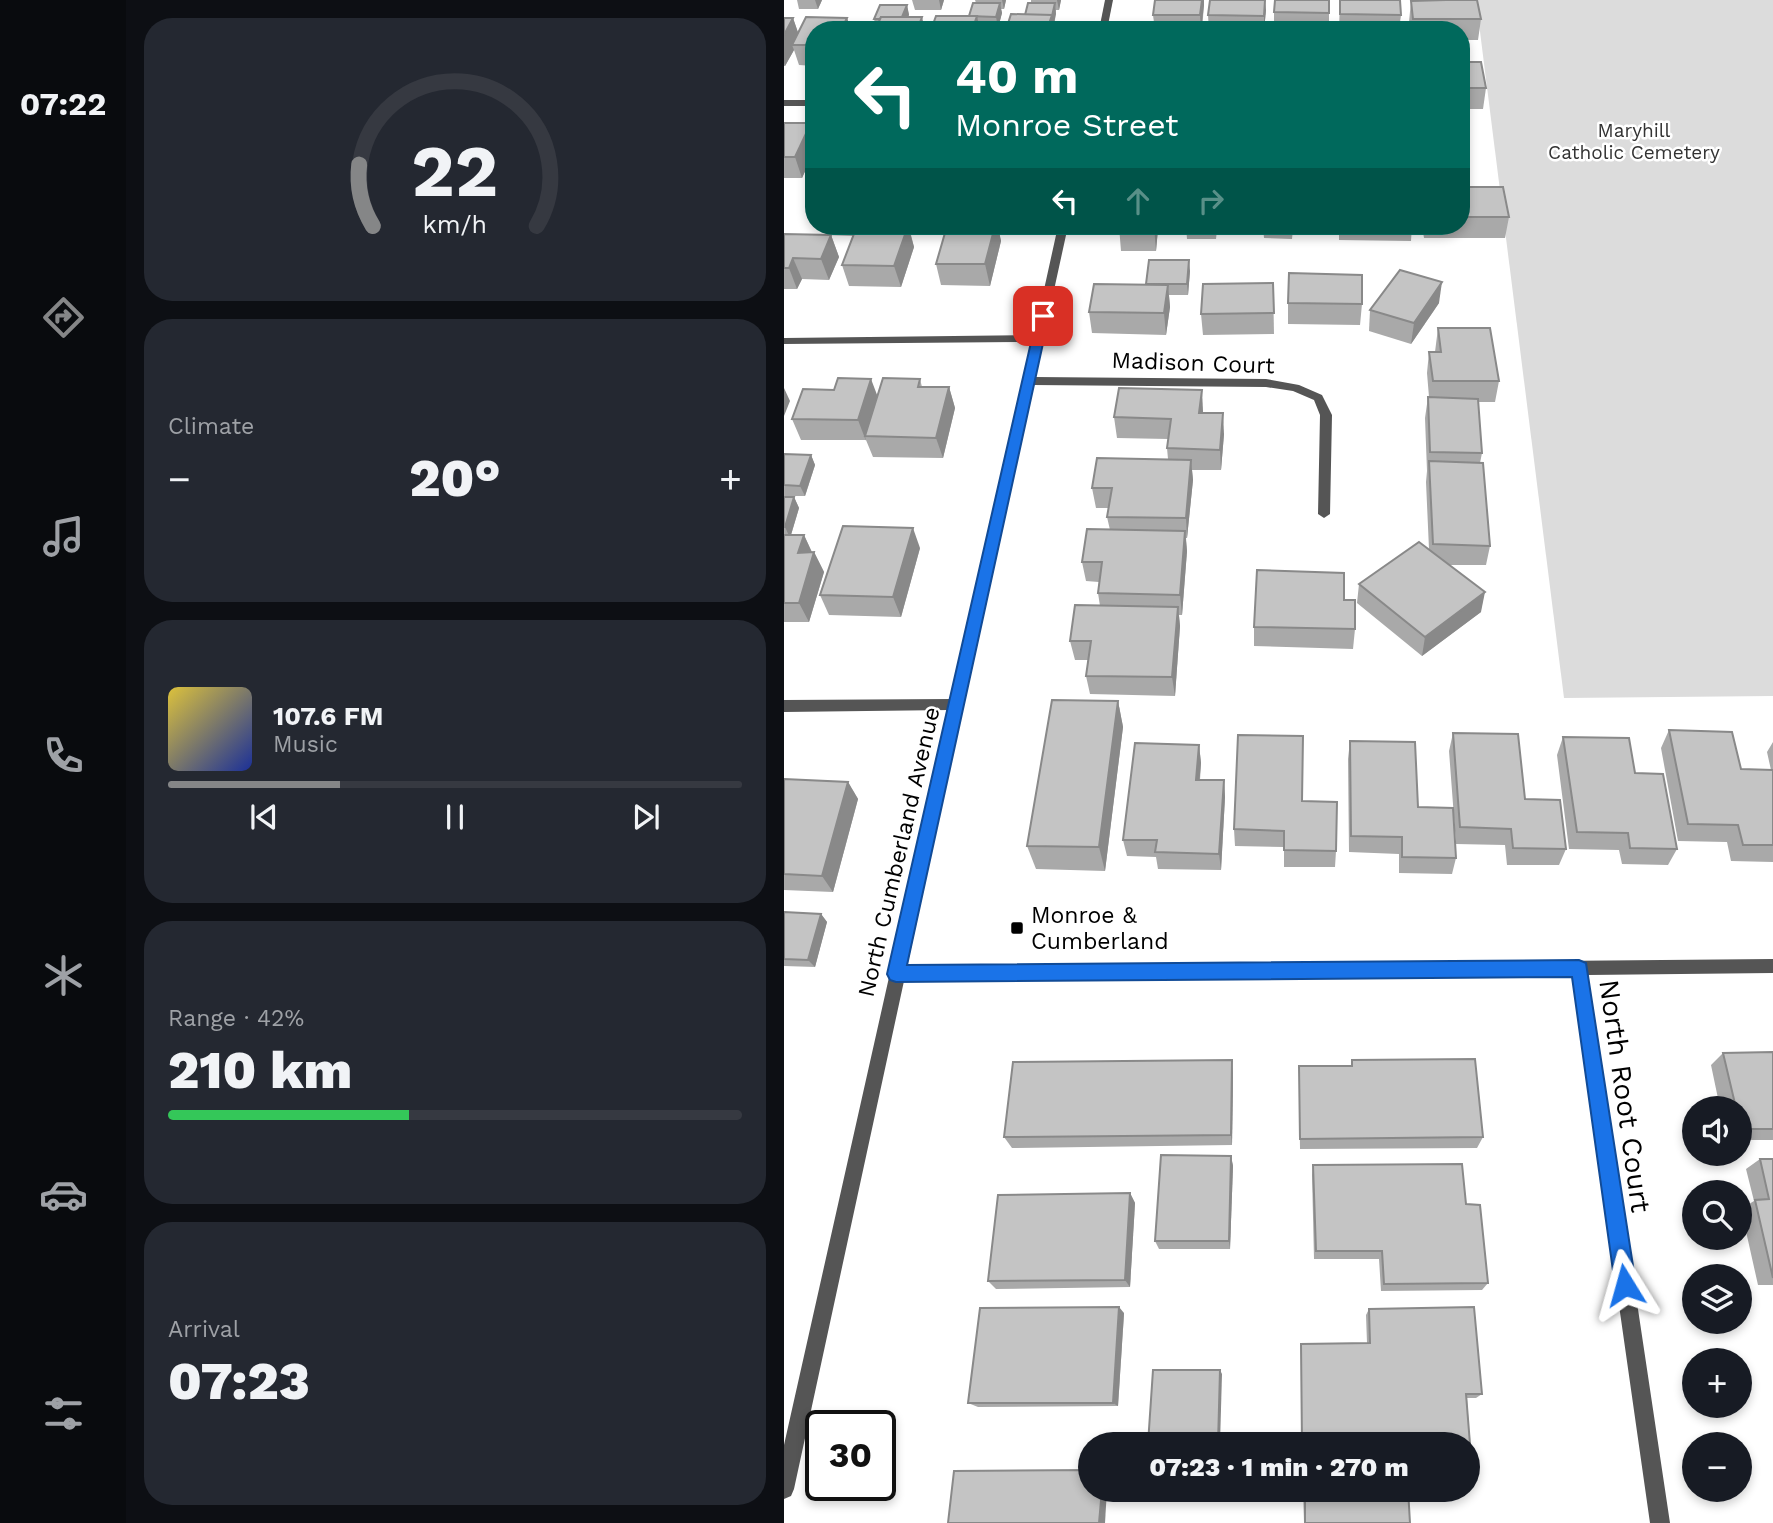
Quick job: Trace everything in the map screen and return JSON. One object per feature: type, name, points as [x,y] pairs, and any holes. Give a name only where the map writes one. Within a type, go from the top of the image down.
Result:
[{"type":"street","points":[[1105,21],[1110,0]]},
{"type":"street","points":[[784,103],[805,103]]},
{"type":"street","name":"North Cumberland Avenue","points":[[784,1489],[1061,235]]},
{"type":"street","points":[[784,341],[1038,338]]},
{"type":"street","name":"Madison Court","points":[[1030,381],[1266,383],[1295,388],[1318,398],[1326,415],[1324,514]]},
{"type":"street","points":[[784,706],[958,704]]},
{"type":"street","points":[[896,974],[1773,966]]},
{"type":"street","name":"North Root Court","points":[[1579,968],[1660,1523]]},
{"type":"green space","name":"Maryhill Catholic Cemetery","points":[[1476,0],[1773,0],[1773,696],[1564,698]]},
{"type":"building","points":[[1155,0],[1202,0],[1200,15],[1153,15]]},
{"type":"building","points":[[1210,0],[1265,0],[1264,16],[1208,15]]},
{"type":"building","points":[[1275,0],[1329,0],[1329,13],[1274,12]]},
{"type":"building","points":[[1340,0],[1400,0],[1401,15],[1340,14]]},
{"type":"building","points":[[1477,0],[1481,19],[1413,19],[1411,1]]},
{"type":"building","points":[[973,3],[1000,3],[996,17],[969,16]]},
{"type":"building","points":[[1028,3],[1055,3],[1052,16],[1025,15]]},
{"type":"building","points":[[880,5],[907,5],[902,17],[874,19]]},
{"type":"building","points":[[1011,14],[1052,15],[1050,21],[1009,21]]},
{"type":"building","points":[[936,16],[977,16],[975,21],[934,21]]},
{"type":"building","points":[[806,17],[847,18],[846,21],[805,21],[805,45],[792,45]]},
{"type":"building","points":[[881,17],[922,17],[920,21],[879,21]]},
{"type":"building","points":[[784,18],[793,18],[784,35]]},
{"type":"building","points":[[1470,62],[1481,62],[1486,88],[1470,88]]},
{"type":"building","points":[[784,123],[805,123],[805,136],[795,157],[784,157]]},
{"type":"building","points":[[1470,187],[1503,187],[1509,217],[1470,217]]},
{"type":"building","points":[[784,234],[831,235],[821,259],[793,258],[789,268],[784,268]]},
{"type":"building","points":[[854,235],[905,235],[894,266],[842,265]]},
{"type":"building","points":[[944,235],[993,235],[985,264],[936,264]]},
{"type":"building","points":[[1149,260],[1189,260],[1187,284],[1146,284]]},
{"type":"building","points":[[1400,270],[1442,282],[1414,323],[1370,310]]},
{"type":"building","points":[[1289,273],[1362,275],[1362,304],[1288,303]]},
{"type":"building","points":[[1273,283],[1274,313],[1201,314],[1203,284]]},
{"type":"building","points":[[1094,284],[1168,285],[1164,313],[1089,312]]},
{"type":"building","points":[[1438,328],[1490,328],[1499,381],[1433,381],[1429,352],[1441,352]]},
{"type":"building","points":[[838,378],[871,379],[858,420],[792,419],[803,389],[834,390]]},
{"type":"building","points":[[883,378],[920,379],[918,387],[949,387],[936,438],[865,436]]},
{"type":"building","points":[[1119,388],[1202,390],[1199,413],[1223,413],[1220,450],[1167,448],[1171,419],[1114,417]]},
{"type":"building","points":[[1428,397],[1478,399],[1482,453],[1430,452]]},
{"type":"building","points":[[784,454],[811,455],[800,486],[784,485]]},
{"type":"building","points":[[1097,458],[1191,460],[1186,518],[1107,517],[1112,488],[1092,488]]},
{"type":"building","points":[[1429,461],[1483,463],[1490,546],[1433,544]]},
{"type":"building","points":[[784,497],[794,497],[785,527],[784,527]]},
{"type":"building","points":[[843,526],[913,528],[893,597],[820,595]]},
{"type":"building","points":[[1087,529],[1185,531],[1180,595],[1098,593],[1102,562],[1082,562]]},
{"type":"building","points":[[784,535],[804,535],[798,553],[814,552],[799,603],[784,603]]},
{"type":"building","points":[[1419,542],[1485,592],[1425,637],[1359,584]]},
{"type":"building","points":[[1257,570],[1344,573],[1344,600],[1355,600],[1355,629],[1254,627]]},
{"type":"building","points":[[1075,605],[1178,607],[1172,677],[1086,676],[1091,641],[1070,641]]},
{"type":"building","points":[[1052,700],[1118,701],[1099,847],[1027,846]]},
{"type":"building","points":[[1669,730],[1732,732],[1741,769],[1773,770],[1773,845],[1743,845],[1738,825],[1688,824]]},
{"type":"building","points":[[1453,733],[1518,734],[1525,799],[1560,800],[1566,849],[1513,848],[1511,829],[1460,827]]},
{"type":"building","points":[[1238,735],[1303,736],[1302,801],[1337,802],[1336,851],[1284,850],[1284,831],[1234,829]]},
{"type":"building","points":[[1563,737],[1629,738],[1635,773],[1663,774],[1677,849],[1630,848],[1628,833],[1577,832]]},
{"type":"building","points":[[1350,741],[1415,742],[1418,807],[1453,808],[1456,858],[1402,857],[1402,837],[1351,836]]},
{"type":"building","points":[[1135,743],[1199,745],[1196,780],[1224,780],[1219,854],[1155,852],[1157,840],[1123,840]]},
{"type":"building","points":[[784,779],[848,782],[822,876],[784,874]]},
{"type":"building","points":[[784,912],[821,914],[808,960],[784,959]]},
{"type":"building","points":[[1773,1052],[1773,1129],[1752,1129],[1752,1096],[1733,1096],[1723,1053]]},
{"type":"building","points":[[1475,1059],[1483,1137],[1300,1139],[1299,1066],[1352,1066],[1352,1060]]},
{"type":"building","points":[[1232,1060],[1231,1135],[1004,1137],[1013,1062]]},
{"type":"building","points":[[1161,1155],[1231,1156],[1229,1241],[1155,1241]]},
{"type":"building","points":[[1760,1159],[1773,1159],[1773,1278],[1755,1200],[1769,1199]]},
{"type":"building","points":[[1462,1164],[1466,1204],[1480,1205],[1488,1283],[1384,1284],[1382,1251],[1316,1251],[1313,1165]]},
{"type":"building","points":[[1130,1193],[1125,1280],[988,1281],[998,1195]]},
{"type":"building","points":[[1119,1307],[1113,1403],[968,1403],[980,1308]]},
{"type":"building","points":[[1474,1307],[1482,1394],[1466,1394],[1469,1432],[1302,1432],[1301,1344],[1370,1343],[1369,1309]]},
{"type":"building","points":[[1153,1370],[1220,1370],[1218,1432],[1149,1432]]},
{"type":"building","points":[[1078,1470],[1078,1502],[1101,1502],[1099,1523],[948,1523],[954,1471]]},
{"type":"building","points":[[1305,1502],[1409,1502],[1410,1523],[1305,1523]]},
{"type":"place","name":"Monroe & Cumberland","points":[[1017,928]]},
{"type":"route","points":[[1043,316],[896,974],[1579,968],[1625,1285]]}]
